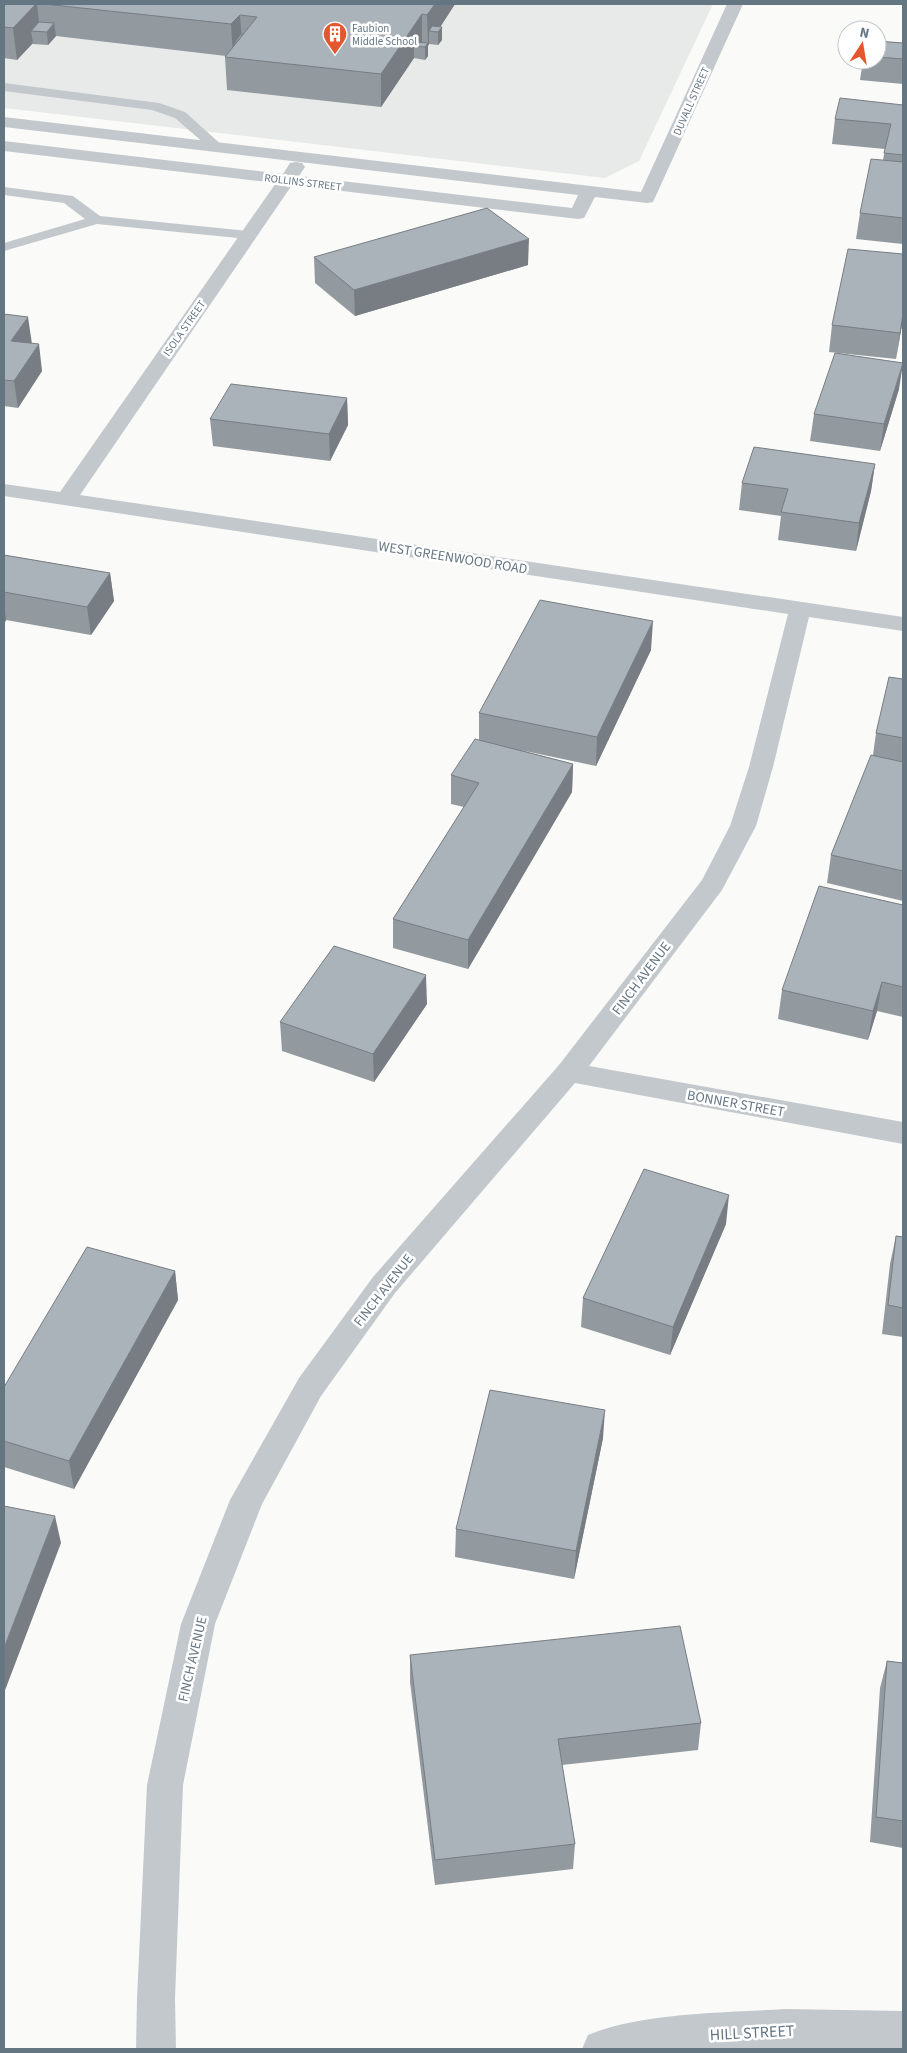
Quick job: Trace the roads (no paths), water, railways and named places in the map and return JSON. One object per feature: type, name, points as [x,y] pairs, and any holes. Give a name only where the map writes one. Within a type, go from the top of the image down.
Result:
[{"type":"street","name":"DUVALL STREET","points":[[647,198],[735,4]]},
{"type":"street","name":"ROLLINS STREET","points":[[4,122],[647,198]]},
{"type":"street","name":"ROLLINS STREET","points":[[4,146],[578,214],[589,192]]},
{"type":"street","name":"ISOLA STREET","points":[[66,499],[303,158]]},
{"type":"street","name":"WEST GREENWOOD ROAD","points":[[4,490],[903,624]]},
{"type":"street","name":"FINCH AVENUE","points":[[156,2049],[156,1999],[165,1785],[198,1624],[246,1500],[310,1387],[384,1285],[569,1072],[713,884],[743,826],[761,767],[800,609]]},
{"type":"street","name":"BONNER STREET","points":[[569,1072],[903,1133]]},
{"type":"street","name":"HILL STREET","points":[[602,2049],[679,2035],[785,2029],[903,2031]]},
{"type":"lane","points":[[4,87],[154,106],[180,114],[218,148]]},
{"type":"lane","points":[[4,191],[68,199],[96,220]]},
{"type":"lane","points":[[4,247],[96,220],[248,235]]},
{"type":"place","name":"Faubion Middle School","points":[[335,55]]}]
